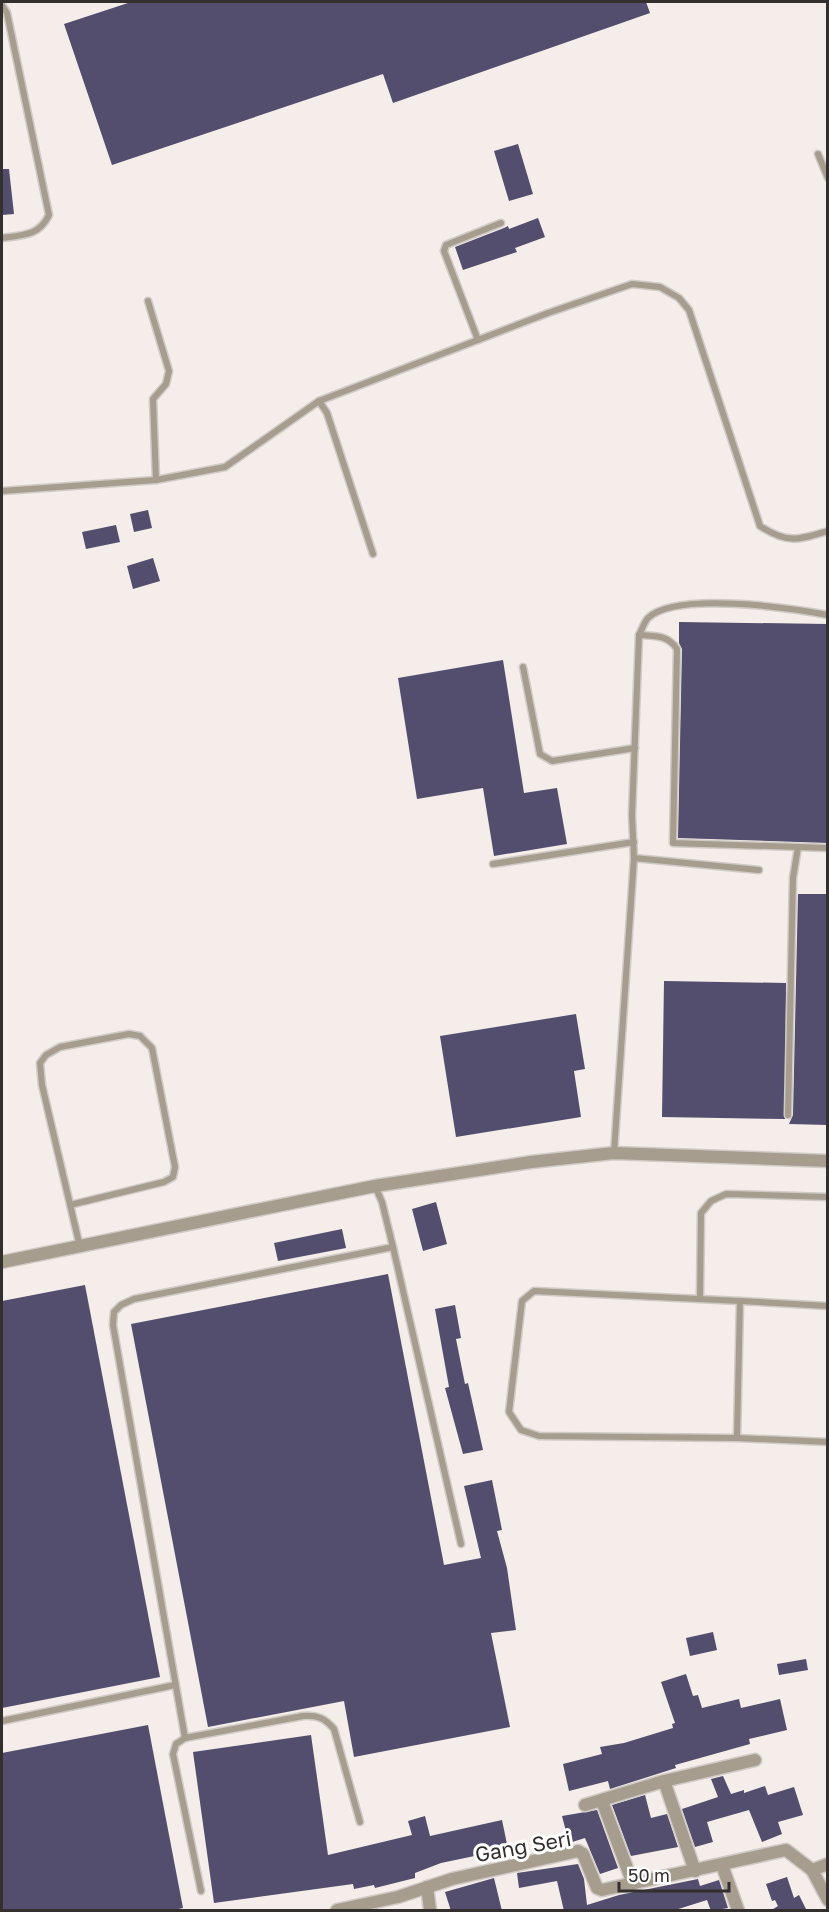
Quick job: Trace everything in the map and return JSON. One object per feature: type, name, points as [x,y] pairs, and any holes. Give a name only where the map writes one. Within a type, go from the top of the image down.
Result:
[{"type":"street","points":[[2,1263],[375,1186],[531,1162],[614,1153],[828,1161]]},
{"type":"street","points":[[585,1805],[664,1781],[755,1760]]},
{"type":"street","points":[[664,1781],[695,1871]]},
{"type":"street","points":[[602,1800],[633,1884]]},
{"type":"street","name":"Gang Seri","points":[[428,1887],[452,1879],[578,1851],[583,1854],[597,1888],[602,1890],[786,1850],[812,1870],[828,1900]]},
{"type":"street","points":[[812,1870],[828,1864]]},
{"type":"street","points":[[722,1865],[738,1911]]},
{"type":"street","points":[[337,1911],[398,1897],[428,1887],[430,1911]]},
{"type":"lane","points":[[2,5],[7,13],[49,215],[43,227],[31,234],[2,238]]},
{"type":"lane","points":[[818,154],[828,178]]},
{"type":"lane","points":[[478,340],[444,250],[446,245],[501,223]]},
{"type":"lane","points":[[2,491],[156,480],[225,467],[319,401],[632,284],[660,287],[679,298],[688,310],[760,526],[777,537],[798,540],[828,531]]},
{"type":"lane","points":[[148,302],[169,371],[166,384],[153,399],[156,480]]},
{"type":"lane","points":[[319,401],[327,413],[373,554]]},
{"type":"lane","points":[[614,1153],[634,858],[632,814],[639,635],[647,619],[655,614],[689,604],[765,607],[828,615]]},
{"type":"lane","points":[[639,635],[671,640],[677,649],[673,843],[828,848]]},
{"type":"lane","points":[[523,667],[540,754],[545,758],[552,760],[634,748]]},
{"type":"lane","points":[[493,864],[634,842]]},
{"type":"lane","points":[[788,1115],[793,878],[798,847]]},
{"type":"lane","points":[[634,858],[759,870]]},
{"type":"lane","points":[[70,1205],[164,1182],[173,1177],[175,1167],[152,1048],[140,1036],[129,1034],[60,1047],[46,1055],[39,1063],[70,1205],[80,1247]]},
{"type":"lane","points":[[375,1186],[382,1202],[393,1247],[461,1544]]},
{"type":"lane","points":[[700,1298],[701,1213],[711,1201],[726,1194],[828,1197]]},
{"type":"lane","points":[[185,1738],[113,1325],[114,1312],[121,1305],[134,1299],[393,1247]]},
{"type":"lane","points":[[828,1306],[534,1291],[522,1301],[509,1412],[521,1430],[539,1436],[736,1438],[828,1442]]},
{"type":"lane","points":[[736,1438],[740,1301]]},
{"type":"lane","points":[[2,1721],[176,1685]]},
{"type":"lane","points":[[201,1891],[173,1754],[176,1744],[185,1738],[303,1716],[316,1715],[327,1720],[334,1729],[360,1822]]},
{"type":"building","points":[[131,2],[646,2],[650,13],[393,103],[383,74],[112,165],[64,24]]},
{"type":"building","points":[[518,144],[533,194],[509,201],[494,151]]},
{"type":"building","points":[[2,169],[9,169],[14,214],[2,215]]},
{"type":"building","points":[[538,218],[545,237],[515,248],[517,252],[463,270],[455,247],[508,226],[509,229]]},
{"type":"building","points":[[148,510],[152,528],[134,532],[130,514]]},
{"type":"building","points":[[116,525],[120,542],[86,549],[82,532]]},
{"type":"building","points":[[153,558],[160,581],[133,589],[127,566]]},
{"type":"building","points":[[679,622],[828,624],[828,843],[678,838],[682,649],[679,643]]},
{"type":"building","points":[[503,660],[524,793],[557,788],[567,844],[494,856],[483,788],[417,799],[398,678]]},
{"type":"building","points":[[798,894],[828,894],[828,1125],[789,1124],[793,1115]]},
{"type":"building","points":[[664,981],[786,983],[785,1119],[662,1117]]},
{"type":"building","points":[[576,1014],[585,1069],[574,1071],[581,1117],[456,1137],[440,1036]]},
{"type":"building","points":[[436,1202],[447,1244],[423,1251],[412,1209]]},
{"type":"building","points":[[342,1229],[346,1248],[278,1261],[274,1243]]},
{"type":"building","points":[[388,1274],[444,1565],[481,1558],[464,1486],[492,1480],[502,1530],[497,1531],[507,1568],[516,1630],[491,1633],[510,1727],[354,1757],[344,1701],[208,1727],[131,1324]]},
{"type":"building","points":[[85,1285],[160,1677],[2,1708],[2,1301]]},
{"type":"building","points":[[455,1305],[461,1338],[456,1339],[465,1384],[468,1383],[483,1450],[463,1454],[445,1388],[449,1387],[435,1309]]},
{"type":"building","points":[[713,1632],[717,1650],[690,1656],[686,1638]]},
{"type":"building","points":[[806,1659],[808,1670],[779,1675],[777,1664]]},
{"type":"building","points":[[686,1674],[693,1696],[698,1695],[702,1708],[739,1699],[741,1708],[780,1699],[787,1730],[749,1739],[750,1744],[675,1765],[676,1768],[610,1789],[608,1781],[569,1791],[563,1764],[602,1754],[600,1747],[624,1743],[673,1728],[672,1724],[675,1723],[661,1682]]},
{"type":"building","points":[[148,1725],[183,1908],[169,1911],[2,1911],[2,1753]]},
{"type":"building","points":[[311,1735],[328,1855],[412,1835],[408,1821],[425,1816],[430,1836],[502,1820],[508,1849],[441,1863],[415,1873],[415,1878],[375,1888],[374,1885],[354,1889],[353,1884],[214,1903],[193,1752]]},
{"type":"building","points":[[723,1776],[731,1794],[744,1790],[744,1793],[765,1786],[768,1795],[794,1787],[803,1815],[778,1822],[782,1834],[762,1842],[749,1810],[707,1822],[713,1842],[695,1847],[682,1809],[718,1797],[711,1779]]},
{"type":"building","points":[[645,1795],[651,1818],[667,1814],[678,1847],[631,1856],[612,1805]]},
{"type":"building","points":[[597,1810],[618,1868],[600,1874],[585,1838],[569,1843],[562,1816]]},
{"type":"building","points":[[578,1864],[584,1879],[587,1905],[619,1895],[698,1879],[700,1886],[719,1880],[728,1908],[711,1911],[707,1900],[672,1911],[564,1911],[557,1881],[519,1888],[517,1873]]},
{"type":"building","points":[[787,1877],[794,1898],[799,1895],[807,1911],[770,1911],[778,1906],[775,1900],[772,1901],[766,1884]]},
{"type":"building","points":[[494,1878],[502,1911],[451,1911],[445,1892]]}]
